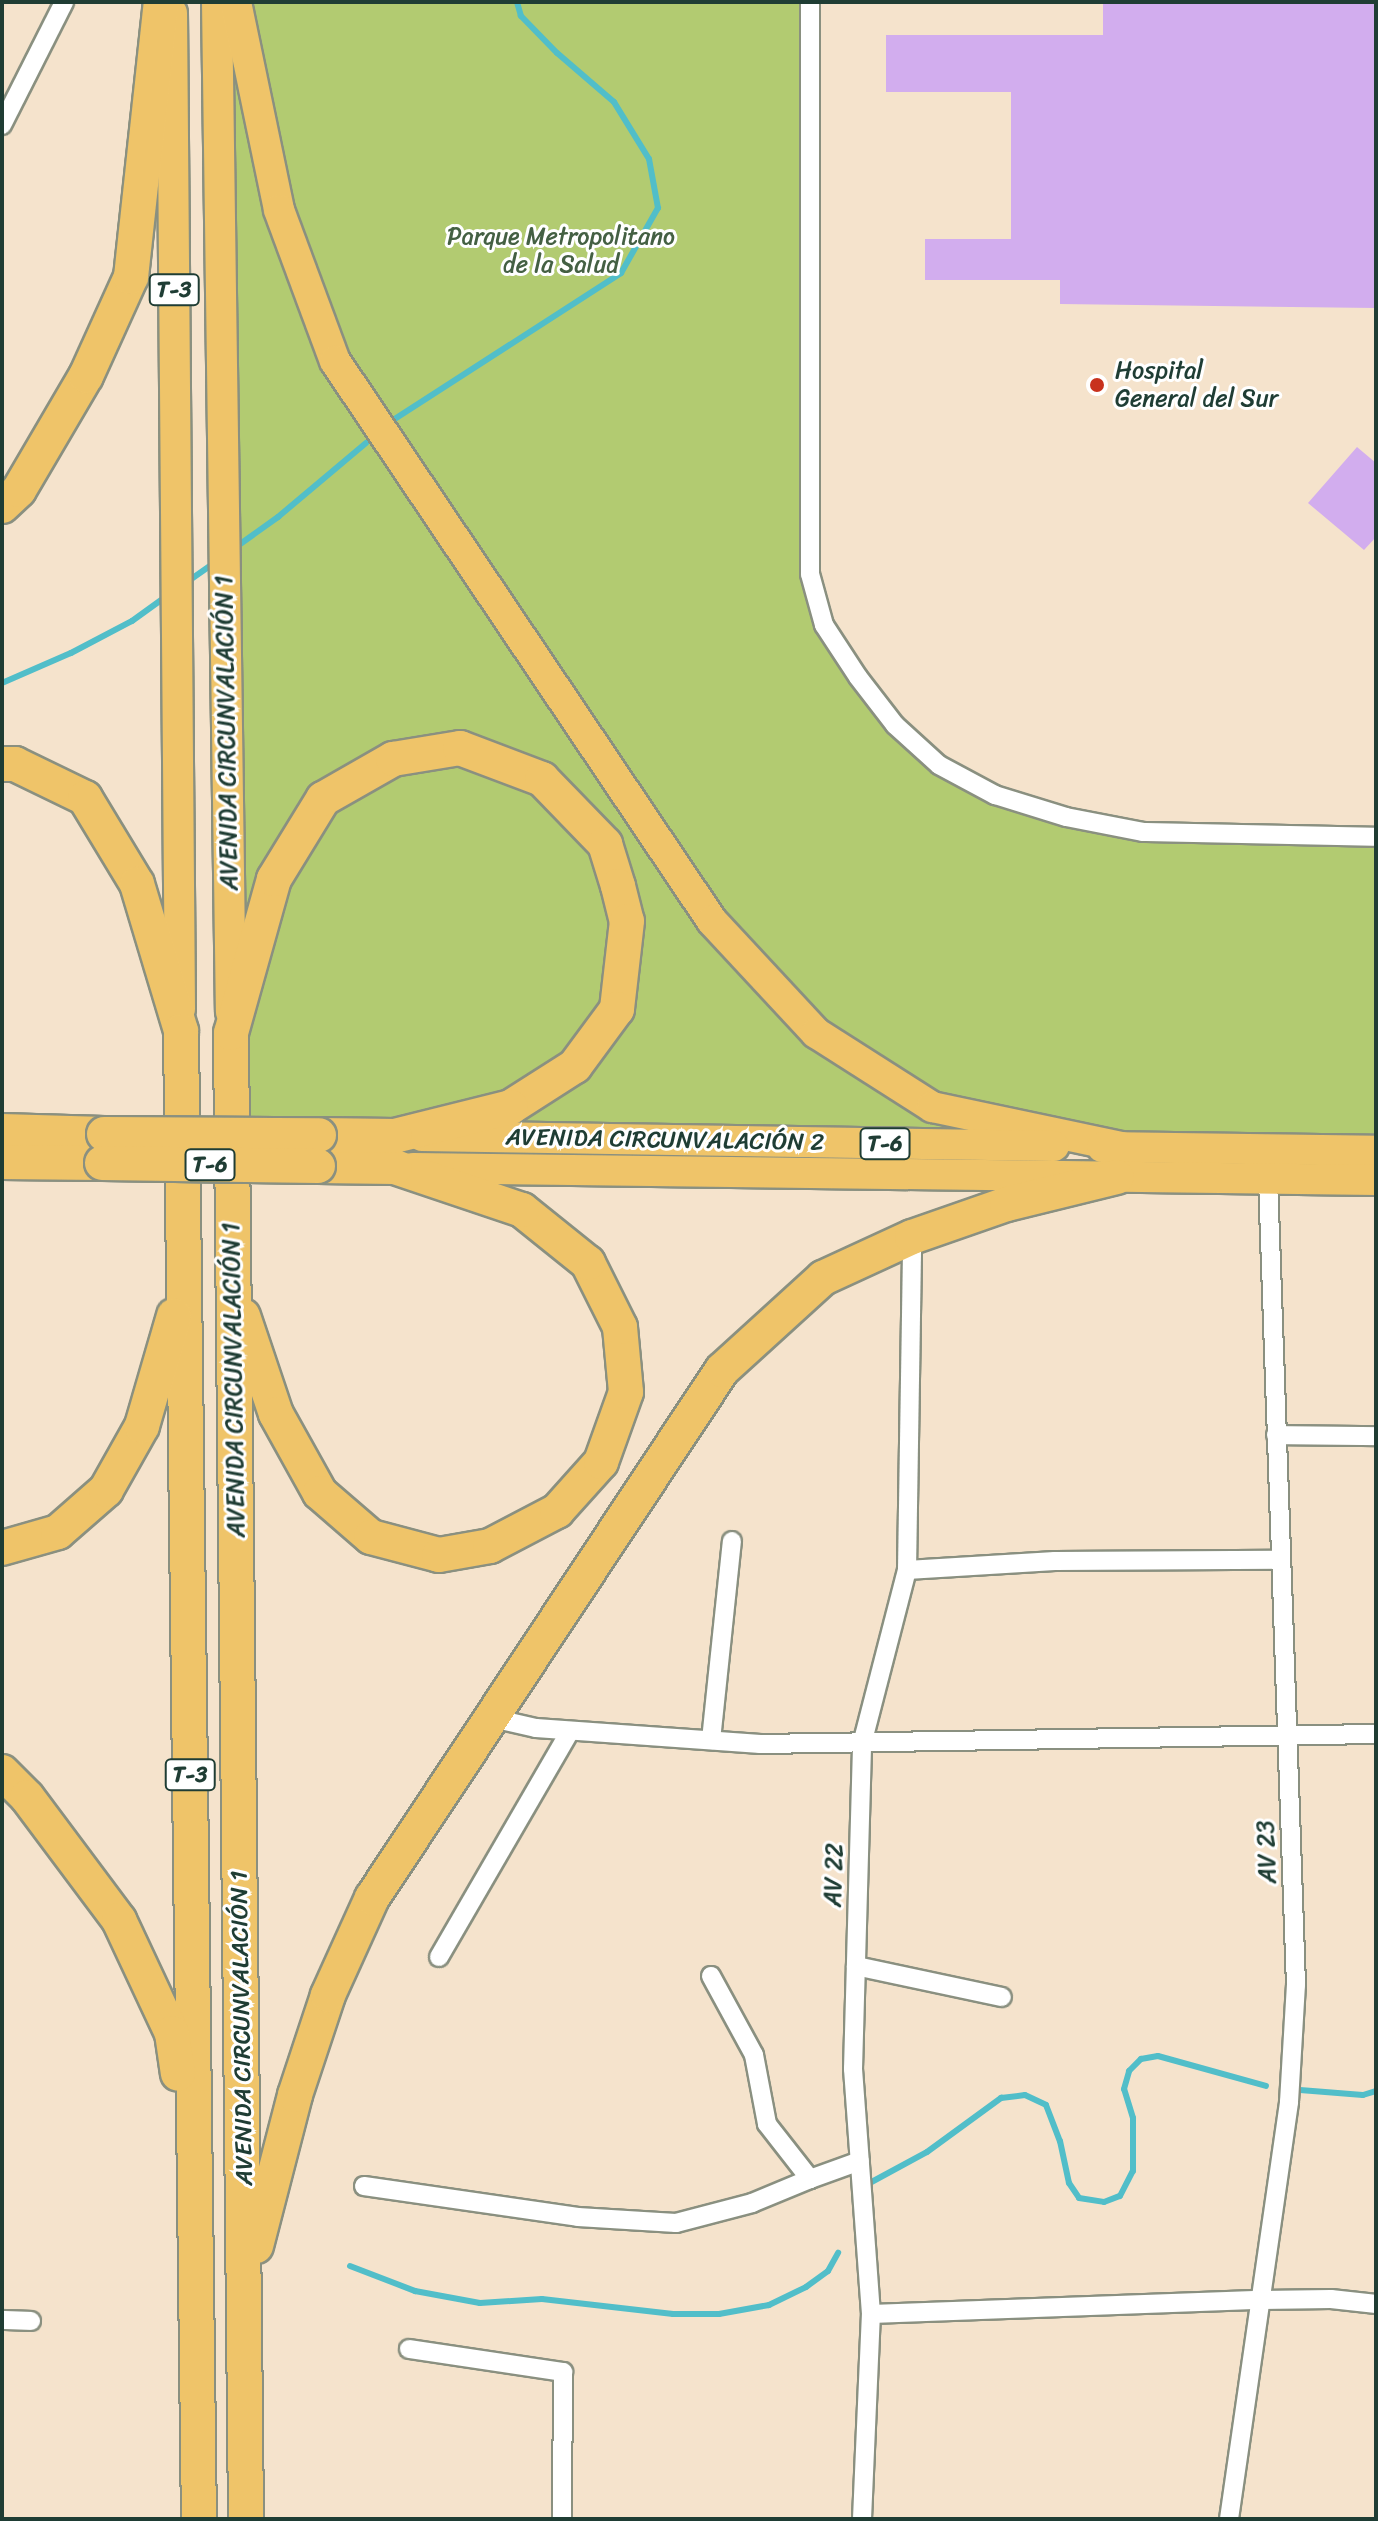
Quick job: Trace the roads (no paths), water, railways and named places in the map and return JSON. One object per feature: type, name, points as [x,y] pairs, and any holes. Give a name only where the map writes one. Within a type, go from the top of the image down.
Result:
[{"type":"highway","points":[[2,506],[19,490],[86,376],[131,277],[161,2]]},
{"type":"highway","points":[[231,1033],[274,879],[323,799],[393,759],[460,748],[542,779],[605,844],[627,921],[617,1009],[575,1066],[511,1107],[395,1152]]},
{"type":"highway","points":[[2,764],[15,764],[85,798],[137,884],[181,1031]]},
{"type":"highway","name":"AVENIDA CIRCUNVALACIÓN 1","points":[[181,1031],[199,2519]]},
{"type":"highway","name":"AVENIDA CIRCUNVALACIÓN 1","points":[[231,1033],[246,2519]]},
{"type":"highway","name":"AVENIDA CIRCUNVALACIÓN 2","points":[[2,1131],[103,1148]]},
{"type":"highway","name":"AVENIDA CIRCUNVALACIÓN 2","points":[[2,1162],[103,1148],[395,1152]]},
{"type":"highway","points":[[233,1285],[276,1414],[320,1493],[371,1537],[439,1555],[490,1546],[557,1511],[601,1462],[626,1392],[620,1327],[588,1263],[522,1210],[395,1152]]},
{"type":"highway","points":[[245,2289],[295,2095],[328,1995],[372,1898],[722,1370],[823,1278],[912,1237],[1119,1162]]},
{"type":"highway","points":[[2,1548],[58,1532],[106,1490],[142,1426],[184,1281]]},
{"type":"highway","points":[[2,1772],[27,1797],[119,1920],[172,2033],[196,2195]]},
{"type":"main road","name":"AVENIDA CIRCUNVALACIÓN 1","points":[[172,2],[181,1031]]},
{"type":"main road","name":"AVENIDA CIRCUNVALACIÓN 1","points":[[217,2],[231,1033]]},
{"type":"main road","points":[[236,2],[279,210],[335,361],[712,921],[816,1033],[932,1107],[1119,1162]]},
{"type":"main road","name":"AVENIDA CIRCUNVALACIÓN 2","points":[[395,1152],[1119,1162],[1370,1148]]},
{"type":"main road","name":"AVENIDA CIRCUNVALACIÓN 2","points":[[1119,1162],[1268,1179],[1376,1180]]},
{"type":"street","points":[[2,125],[64,2]]},
{"type":"street","points":[[810,2],[810,574],[824,625],[858,677],[895,725],[939,765],[995,795],[1066,817],[1143,832],[1376,837]]},
{"type":"street","name":"AV 23","points":[[1229,2519],[1289,2102],[1296,1985],[1268,1179]]},
{"type":"street","name":"AV 22","points":[[862,2519],[871,2314],[853,2069],[862,1744],[907,1570],[912,1237]]},
{"type":"street","points":[[1276,1435],[1376,1436]]},
{"type":"street","points":[[711,1740],[732,1541]]},
{"type":"street","points":[[907,1570],[1055,1561],[1279,1560]]},
{"type":"street","points":[[492,1718],[525,1726],[570,1731],[711,1740],[862,1744],[1376,1734]]},
{"type":"street","points":[[439,1957],[570,1731]]},
{"type":"street","points":[[856,1966],[1002,1997]]},
{"type":"street","points":[[711,1976],[754,2055],[767,2124],[810,2179]]},
{"type":"street","points":[[364,2186],[578,2217],[676,2223],[752,2203],[860,2161]]},
{"type":"street","points":[[871,2314],[1261,2300],[1331,2299],[1376,2304]]},
{"type":"street","points":[[2,2320],[31,2321]]},
{"type":"street","points":[[409,2349],[563,2372],[562,2519]]},
{"type":"waterway","points":[[390,422],[621,273],[658,208],[649,159],[614,102],[557,53],[521,16],[517,2]]},
{"type":"waterway","points":[[236,547],[278,517],[366,443]]},
{"type":"waterway","points":[[187,582],[214,563]]},
{"type":"waterway","points":[[2,683],[71,653],[132,621],[168,595]]},
{"type":"waterway","points":[[866,2185],[927,2152],[1001,2098],[1025,2095],[1046,2105],[1060,2141],[1069,2183],[1079,2198],[1104,2202],[1120,2196],[1133,2171],[1133,2118],[1124,2089],[1129,2071],[1141,2059],[1158,2056],[1266,2086]]},
{"type":"waterway","points":[[1300,2090],[1363,2095],[1376,2091]]},
{"type":"waterway","points":[[350,2266],[415,2291],[480,2303],[542,2299],[673,2314],[719,2314],[769,2305],[806,2287],[828,2271],[838,2253]]},
{"type":"place","name":"Hospital General del Sur","points":[[1097,385]]},
{"type":"park label","name":"Parque Metropolitano de la Salud","points":[[561,251]]}]
